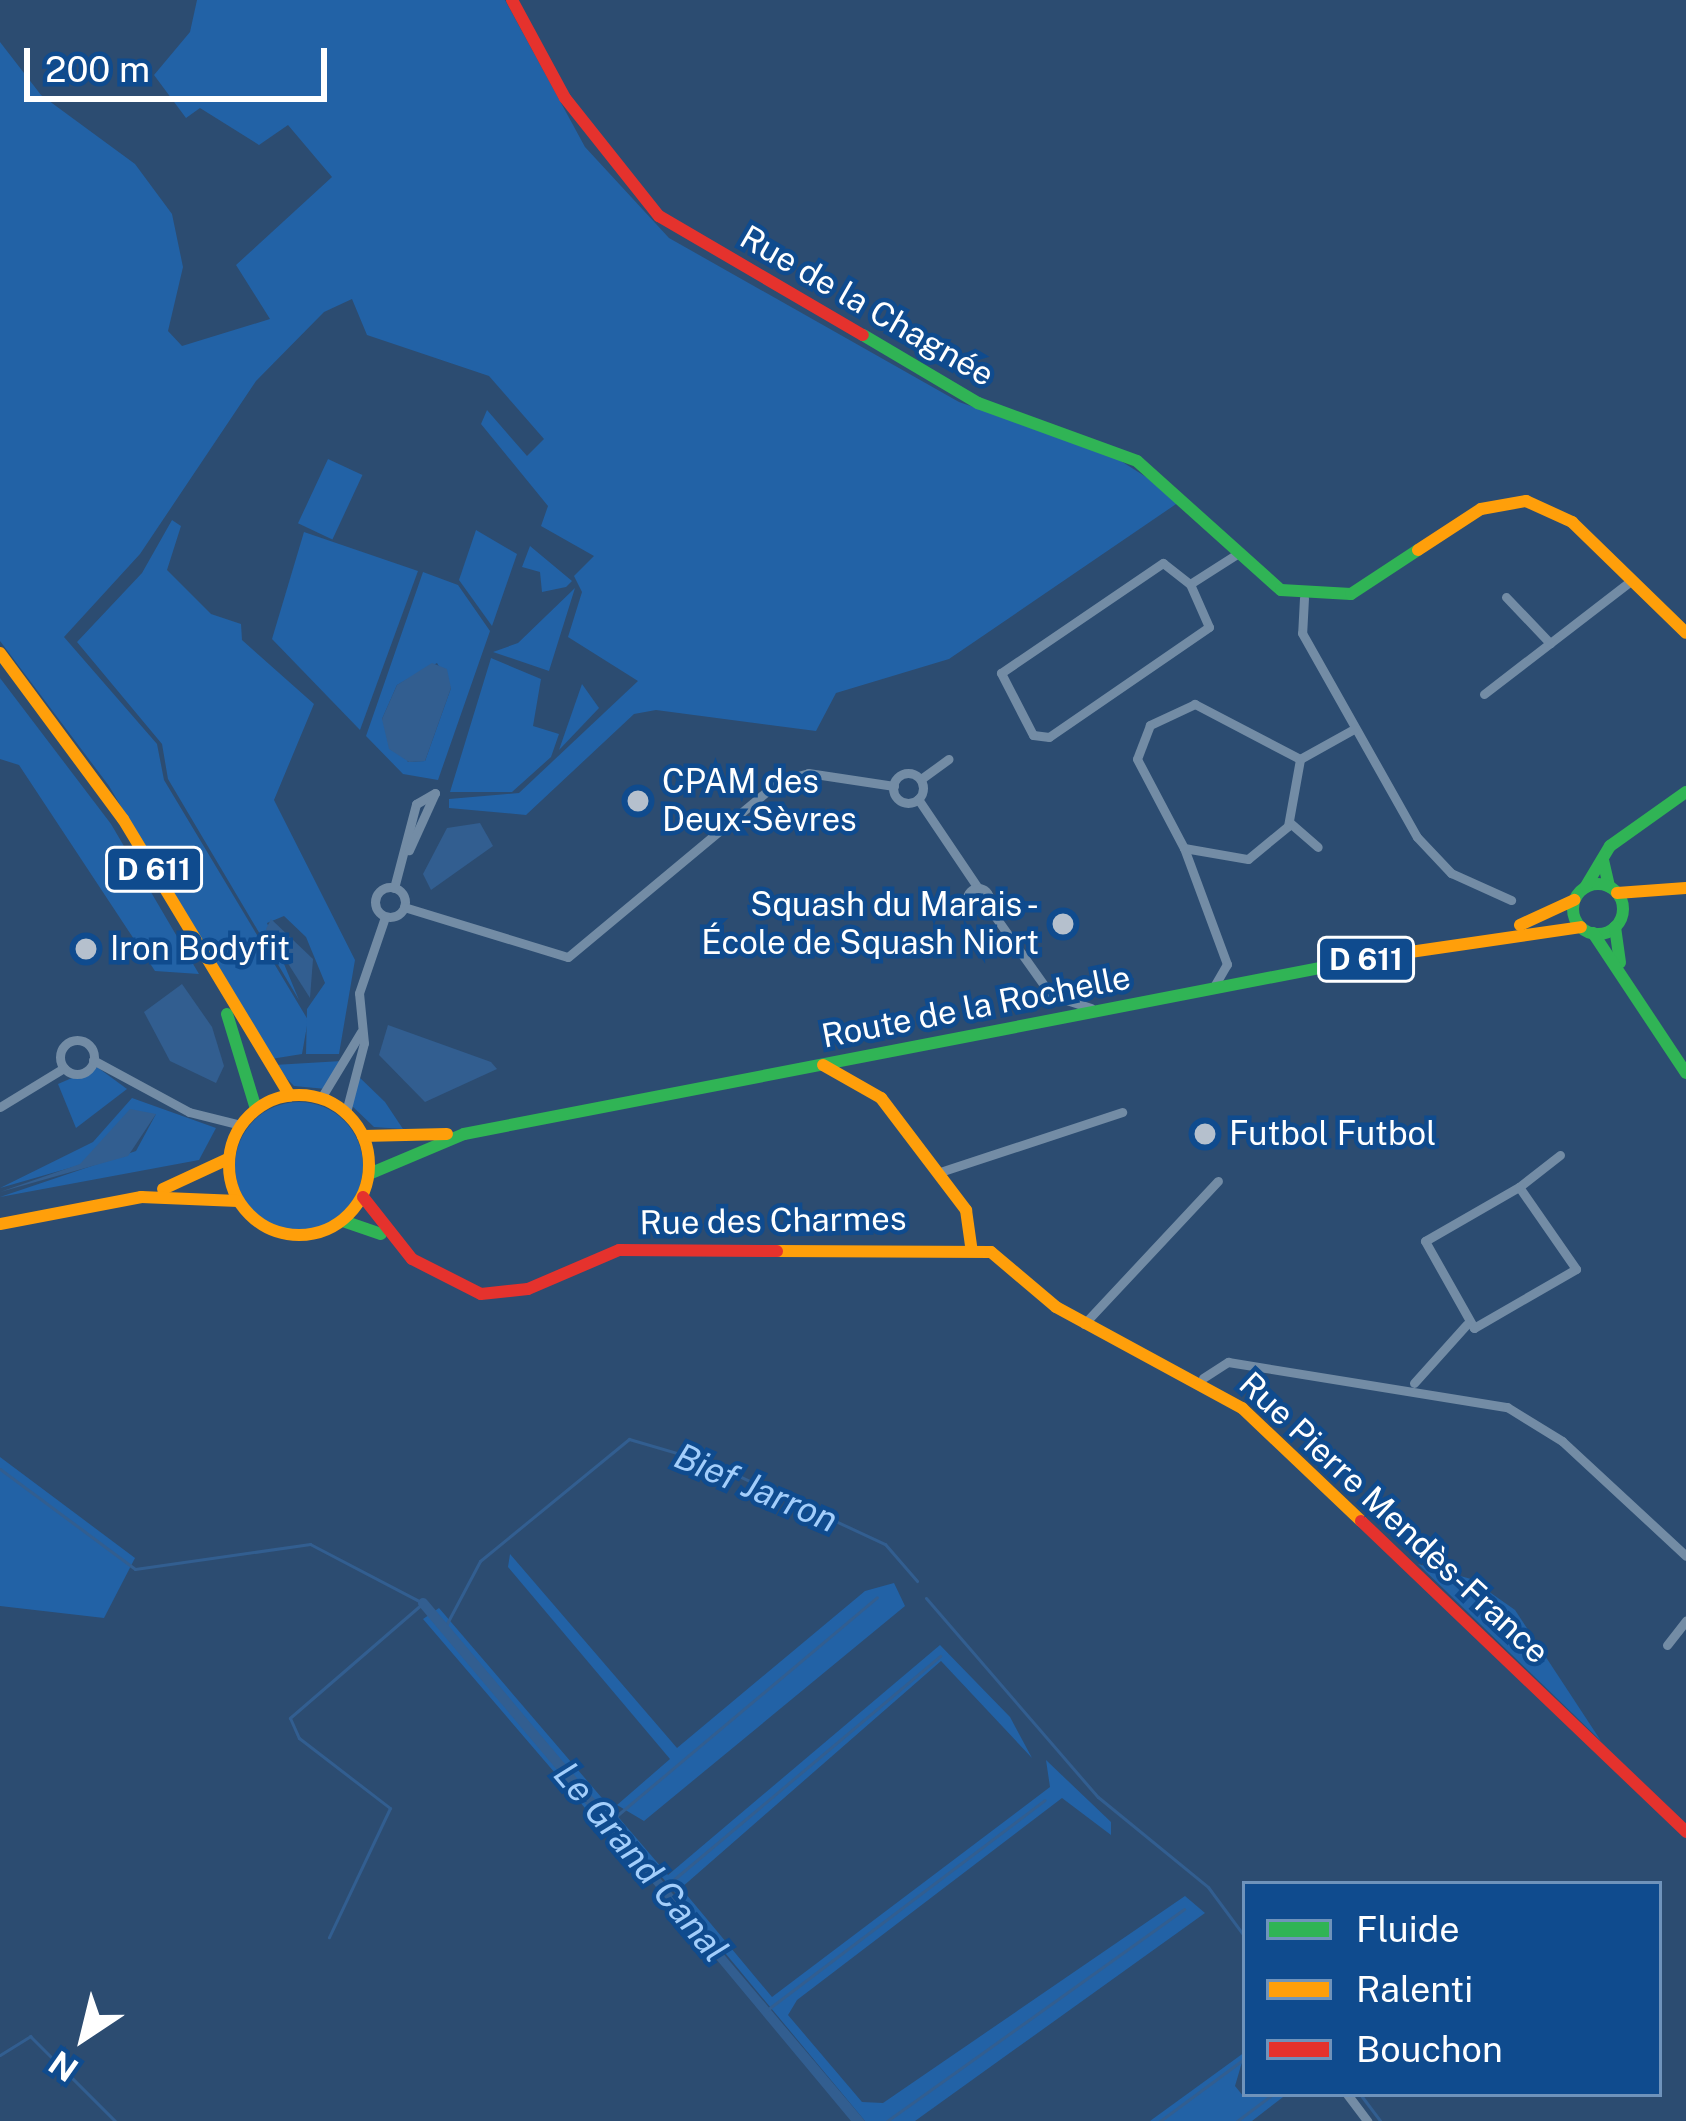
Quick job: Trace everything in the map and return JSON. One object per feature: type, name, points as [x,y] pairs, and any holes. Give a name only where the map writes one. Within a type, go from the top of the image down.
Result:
[{"type":"main road","name":"Rue de la Chagnée","points":[[512,0],[583,124],[659,216],[978,403],[1137,461],[1240,552],[1304,598]]},
{"type":"main road","points":[[1304,598],[1364,589],[1469,515],[1511,501],[1563,516],[1686,633]]},
{"type":"main road","name":"D 611","points":[[0,653],[123,819],[290,1096]]},
{"type":"main road","name":"D 611","points":[[0,663],[160,890],[250,1071],[256,1109]]},
{"type":"main road","points":[[1685,1069],[1622,970],[1587,930],[1574,901],[1604,853],[1686,791]]},
{"type":"main road","points":[[1604,853],[1619,921],[1622,970]]},
{"type":"main road","points":[[1586,886],[1682,889]]},
{"type":"main road","name":"Route de la Rochelle","points":[[363,1136],[464,1134],[1498,933],[1587,930],[1619,921],[1682,889]]},
{"type":"main road","name":"Route de la Rochelle","points":[[1498,933],[1574,901]]},
{"type":"main road","points":[[822,1065],[866,1082],[970,1219],[971,1247]]},
{"type":"main road","points":[[141,1196],[238,1202],[279,1233],[343,1221],[362,1196],[369,1174],[363,1136],[346,1112],[321,1098],[290,1096],[256,1109],[241,1125],[229,1159],[238,1202]]},
{"type":"main road","name":"Route de la Rochelle","points":[[369,1174],[464,1134]]},
{"type":"main road","points":[[0,1224],[141,1196],[229,1159]]},
{"type":"main road","name":"Rue des Charmes","points":[[362,1196],[386,1236]]},
{"type":"main road","name":"Rue des Charmes","points":[[343,1221],[386,1236],[443,1281],[493,1295],[619,1250],[971,1247]]},
{"type":"main road","name":"Rue Pierre Mendès-France","points":[[971,1247],[1084,1324],[1203,1378],[1686,1832]]},
{"type":"street","points":[[1190,584],[1240,552]]},
{"type":"street","points":[[1163,563],[1190,584],[1210,617],[1205,631],[1049,737],[1033,735],[999,685],[1003,670],[1163,563]]},
{"type":"street","points":[[1484,694],[1632,580]]},
{"type":"street","points":[[1506,597],[1550,643]]},
{"type":"street","points":[[1304,598],[1299,626],[1354,729],[1435,859],[1510,900]]},
{"type":"street","points":[[1205,990],[1227,964],[1184,848],[1140,775],[1138,746],[1159,716],[1208,708],[1300,758]]},
{"type":"street","points":[[1300,758],[1354,729]]},
{"type":"street","points":[[949,758],[920,779],[918,799],[1051,995],[1102,1009]]},
{"type":"street","points":[[1184,848],[1258,856],[1289,822],[1300,758]]},
{"type":"street","points":[[385,917],[404,908],[568,957],[779,781],[808,773],[894,786]]},
{"type":"street","points":[[894,786],[902,774],[920,779]]},
{"type":"street","points":[[894,786],[899,799],[918,799]]},
{"type":"street","points":[[346,1112],[361,1032],[359,993],[385,917],[375,897],[394,888],[409,850],[416,804],[436,793],[432,817],[409,850]]},
{"type":"street","points":[[1289,822],[1318,847]]},
{"type":"street","points":[[394,888],[404,908]]},
{"type":"street","points":[[978,888],[967,904],[987,905]]},
{"type":"street","points":[[321,1098],[361,1032]]},
{"type":"street","points":[[64,1068],[72,1040],[93,1060],[190,1112],[241,1125]]},
{"type":"street","points":[[0,1106],[64,1068],[83,1072],[93,1060]]},
{"type":"street","points":[[937,1173],[1122,1112]]},
{"type":"street","points":[[1467,1324],[1425,1241],[1519,1187],[1560,1155]]},
{"type":"street","points":[[1084,1324],[1218,1180]]},
{"type":"street","points":[[1414,1384],[1467,1324],[1490,1323],[1576,1269],[1519,1187]]},
{"type":"street","points":[[1203,1378],[1228,1362],[1414,1384],[1538,1422],[1686,1555]]},
{"type":"street","points":[[1666,1645],[1686,1621]]},
{"type":"shaded area","points":[[197,0],[505,0],[585,147],[669,238],[959,402],[1110,454],[1182,500],[949,659],[836,693],[816,731],[656,710],[634,714],[526,815],[449,808],[449,799],[519,793],[638,681],[568,637],[582,592],[574,576],[594,556],[541,526],[548,506],[481,424],[487,410],[527,456],[544,439],[489,376],[367,335],[352,299],[324,312],[256,381],[140,554],[64,637],[157,744],[164,780],[308,1020],[302,1054],[271,1059],[109,786],[0,641],[0,42],[41,95],[135,164],[172,214],[183,267],[168,331],[182,346],[270,319],[236,265],[332,177],[288,125],[259,145],[200,108],[186,118],[154,75],[190,32]]},
{"type":"shaded area","points":[[328,459],[362,475],[332,539],[298,523]]},
{"type":"shaded area","points":[[172,520],[181,526],[167,570],[211,614],[241,624],[242,640],[314,704],[274,800],[355,960],[339,1054],[306,1054],[307,1009],[325,983],[306,937],[284,916],[267,923],[299,1000],[168,779],[162,744],[77,642],[142,573]]},
{"type":"shaded area","points":[[476,530],[517,554],[492,626],[459,580]]},
{"type":"shaded area","points":[[304,532],[418,571],[360,730],[272,639]]},
{"type":"shaded area","points":[[530,546],[572,581],[542,592],[540,572],[522,567]]},
{"type":"shaded area","points":[[423,572],[458,585],[490,631],[438,780],[403,774],[366,736]],"holes":[[[437,663],[451,688],[425,761],[408,762],[382,719],[397,685]]]},
{"type":"shaded area","points":[[575,588],[549,671],[493,652],[518,643]]},
{"type":"shaded area","points":[[491,658],[541,679],[533,726],[559,734],[551,757],[512,792],[450,792]]},
{"type":"shaded area","points":[[0,678],[111,824],[199,974],[155,971],[19,765],[0,759]]},
{"type":"shaded area","points":[[582,684],[599,708],[559,750]]},
{"type":"shaded area","points":[[342,1061],[326,1089],[294,1086],[274,1065]]},
{"type":"shaded area","points":[[97,1067],[127,1089],[76,1128],[58,1084]]},
{"type":"shaded area","points":[[356,1074],[385,1102],[403,1129],[374,1127],[352,1106]]},
{"type":"shaded area","points":[[132,1098],[216,1128],[199,1160],[0,1197],[136,1151],[156,1114],[80,1165],[0,1188],[93,1142]]},
{"type":"shaded area","points":[[299,1102],[323,1107],[344,1121],[358,1142],[363,1166],[358,1190],[344,1211],[323,1225],[299,1230],[275,1225],[254,1211],[240,1190],[235,1166],[240,1142],[254,1121],[275,1107]]},
{"type":"shaded area","points":[[0,1457],[135,1558],[104,1618],[0,1606]]},
{"type":"shaded area","points":[[510,1554],[677,1748],[865,1591],[894,1583],[905,1606],[644,1821],[617,1805],[670,1759],[508,1567]]},
{"type":"shaded area","points":[[1418,1564],[1471,1579],[1515,1610],[1601,1741]]},
{"type":"shaded area","points":[[439,1608],[668,1875],[940,1645],[1010,1717],[1032,1758],[941,1661],[681,1888],[772,1997],[1050,1787],[1046,1760],[1111,1822],[1111,1835],[1062,1798],[797,2000],[788,2015],[862,2102],[883,2103],[1185,1896],[1205,1913],[915,2121],[865,2121],[622,1829],[603,1829],[423,1619]]},
{"type":"shaded area","points":[[1242,2054],[1235,2086],[1242,2097],[1283,2097],[1252,2121],[1150,2121]]},
{"type":"water","points":[[432,663],[447,669],[451,688],[425,761],[409,762],[389,749],[382,719],[397,685]]},
{"type":"water","points":[[480,823],[493,846],[431,890],[423,874],[447,828]]},
{"type":"water","points":[[271,919],[313,959],[310,998],[266,929]]},
{"type":"water","points":[[182,984],[212,1027],[224,1066],[216,1083],[170,1061],[144,1012]]},
{"type":"water","points":[[388,1025],[491,1062],[497,1069],[425,1102],[379,1055]]},
{"type":"water","points":[[130,1109],[156,1114],[128,1156],[0,1192],[80,1164]]},
{"type":"water","points":[[624,1832],[865,2121],[851,2121],[616,1839]]},
{"type":"waterway","name":"Bief Jarron","points":[[444,1629],[480,1561],[629,1439],[711,1463],[885,1544],[917,1581]]},
{"type":"waterway","points":[[0,1469],[135,1569],[310,1544],[423,1603],[290,1718],[299,1738],[390,1808],[329,1937]]},
{"type":"waterway","points":[[608,1823],[877,1597]]},
{"type":"waterway","name":"Bief Jarron","points":[[926,1598],[1098,1797],[1208,1887],[1242,1933]]},
{"type":"waterway","name":"Le Grand Canal","points":[[423,1603],[626,1844]]},
{"type":"waterway","points":[[666,1886],[940,1656]]},
{"type":"waterway","points":[[767,2010],[1045,1800]]},
{"type":"waterway","points":[[887,2121],[1184,1909]]},
{"type":"waterway","points":[[0,2055],[30,2036],[115,2121]]},
{"type":"waterway","points":[[1160,2121],[1242,2060]]},
{"type":"waterway","points":[[1237,2121],[1269,2097]]},
{"type":"waterway","name":"Bief Jarron","points":[[1362,2097],[1380,2121]]},
{"type":"traffic: fast","points":[[863,335],[978,403],[1137,461],[1281,590],[1351,594],[1418,550]]},
{"type":"traffic: fast","points":[[1586,886],[1610,846],[1686,792]]},
{"type":"traffic: fast","points":[[1603,860],[1609,886]]},
{"type":"traffic: fast","points":[[1598,884],[1616,891],[1623,909],[1616,927],[1598,934],[1580,927],[1573,909],[1580,891],[1598,884]]},
{"type":"traffic: fast","points":[[1615,927],[1620,963]]},
{"type":"traffic: fast","points":[[1593,933],[1686,1073]]},
{"type":"traffic: fast","points":[[369,1174],[464,1134],[1376,957]]},
{"type":"traffic: fast","points":[[227,1014],[256,1109]]},
{"type":"traffic: fast","points":[[343,1221],[381,1234]]},
{"type":"traffic: slow","points":[[1418,550],[1481,509],[1526,501],[1572,522],[1686,633]]},
{"type":"traffic: slow","points":[[0,653],[123,819],[290,1096]]},
{"type":"traffic: slow","points":[[1617,893],[1686,888]]},
{"type":"traffic: slow","points":[[1520,925],[1574,900]]},
{"type":"traffic: slow","points":[[1376,957],[1581,927]]},
{"type":"traffic: slow","points":[[823,1065],[881,1098],[966,1210],[971,1247]]},
{"type":"traffic: slow","points":[[299,1095],[326,1100],[349,1115],[364,1138],[369,1165],[364,1192],[349,1215],[326,1230],[299,1235],[272,1230],[249,1215],[234,1192],[229,1165],[234,1138],[249,1115],[272,1100],[299,1095]]},
{"type":"traffic: slow","points":[[363,1136],[447,1134]]},
{"type":"traffic: slow","points":[[163,1189],[228,1159]]},
{"type":"traffic: slow","points":[[0,1224],[141,1197],[238,1201]]},
{"type":"traffic: slow","points":[[777,1251],[991,1252],[1056,1307],[1242,1408],[1361,1521]]},
{"type":"traffic: jam","points":[[512,0],[565,98],[659,216],[863,335]]},
{"type":"traffic: jam","points":[[363,1197],[412,1259],[481,1294],[528,1289],[619,1250],[777,1251]]},
{"type":"traffic: jam","points":[[1361,1521],[1686,1832]]},
{"type":"place","name":"CPAM des Deux-Sèvres","points":[[638,801]]},
{"type":"place","name":"Squash du Marais - École de Squash Niort","points":[[1063,924]]},
{"type":"place","name":"Iron Bodyfit","points":[[86,949]]},
{"type":"place","name":"Futbol Futbol","points":[[1205,1134]]}]
